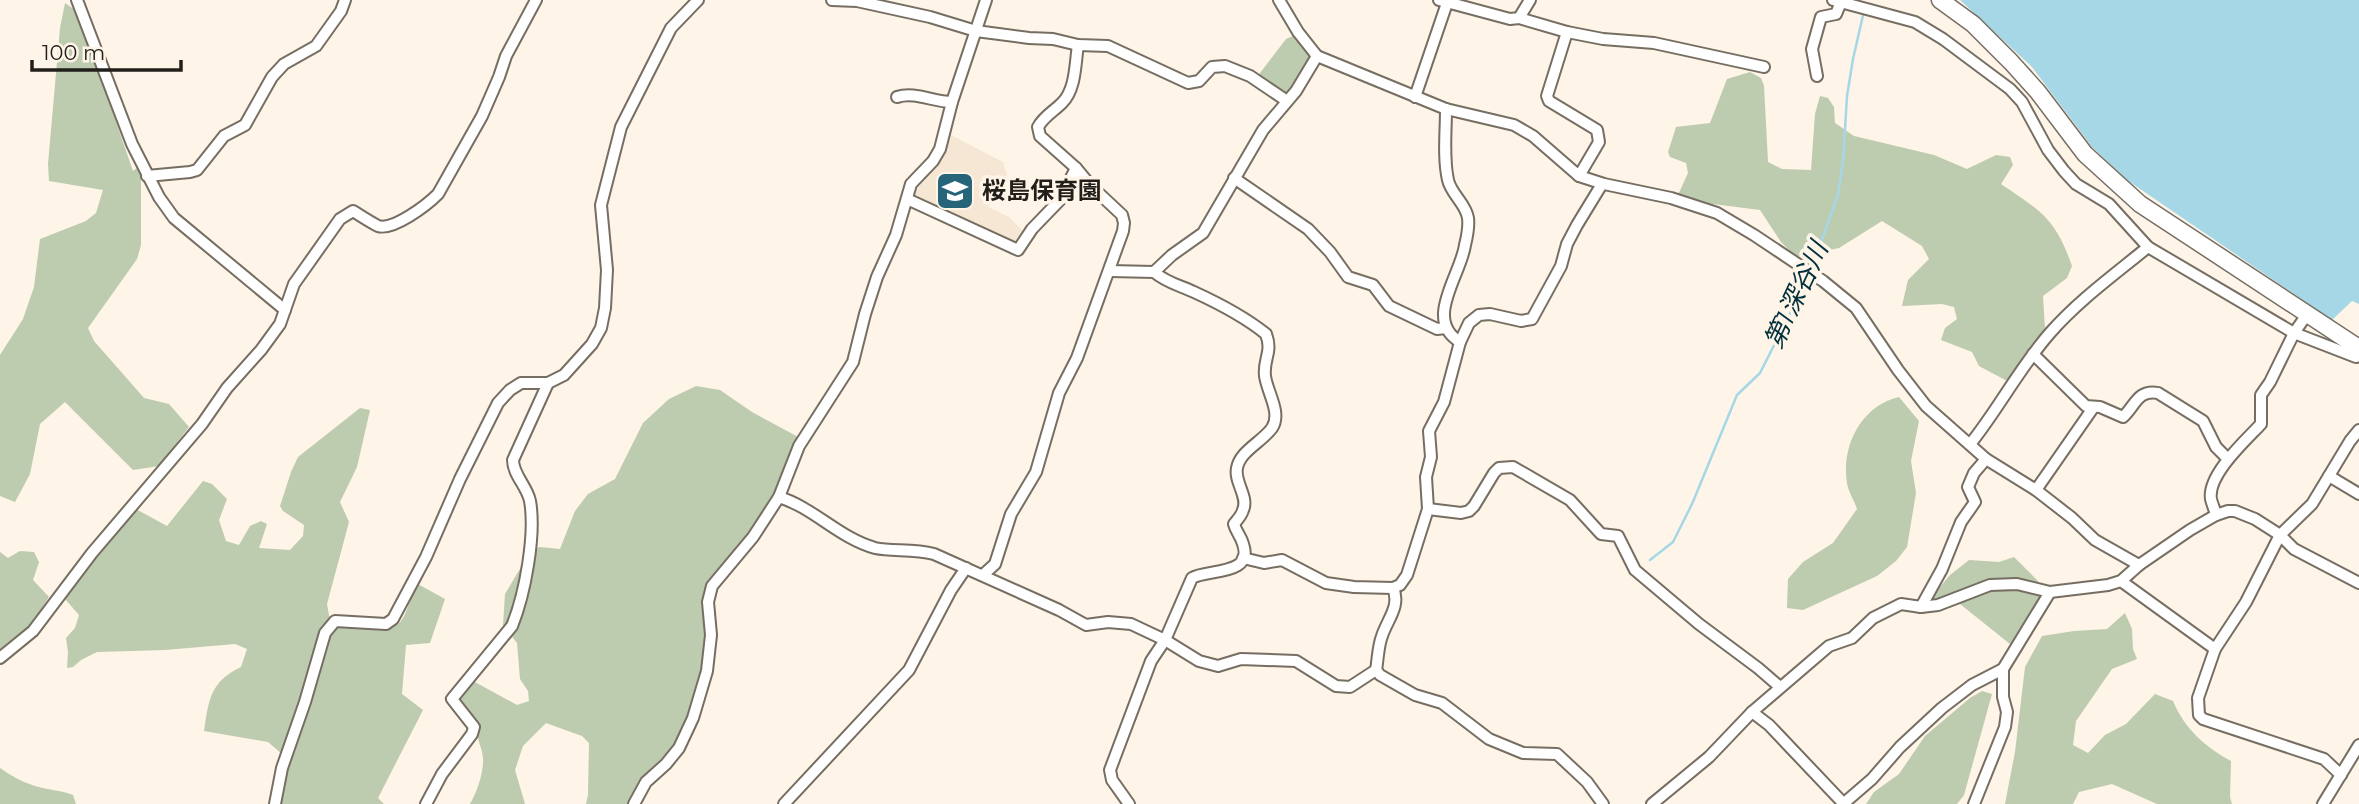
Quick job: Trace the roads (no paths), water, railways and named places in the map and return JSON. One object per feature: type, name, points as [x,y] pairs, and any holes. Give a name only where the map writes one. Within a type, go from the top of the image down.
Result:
[{"type":"main road","points":[[1940,0],[1973,24],[2011,62],[2038,92],[2085,154],[2119,187],[2140,204],[2359,348]]},
{"type":"street","points":[[78,0],[132,144],[159,197],[174,218],[285,310]]},
{"type":"street","points":[[147,176],[197,170],[224,136],[245,125],[272,77],[284,64],[316,46],[345,0]]},
{"type":"street","points":[[0,658],[33,631],[92,553],[202,424],[227,388],[280,324],[294,284],[341,219],[353,211],[381,227],[389,226],[430,202],[438,194],[482,116],[506,56],[536,0]]},
{"type":"street","points":[[275,804],[282,768],[309,691],[325,633],[335,621],[386,625],[394,619],[498,403],[521,383],[548,383],[564,375],[592,344],[601,328],[607,270],[601,205],[617,140],[671,28],[698,0]]},
{"type":"street","points":[[832,0],[857,1],[930,17],[976,32],[1053,38],[1079,45],[1108,46],[1188,83],[1199,81],[1212,67],[1225,66],[1250,76],[1287,101]]},
{"type":"street","points":[[635,804],[646,782],[679,748],[693,718],[707,671],[711,635],[708,602],[712,586],[753,537],[779,497],[799,446],[853,362],[869,301],[896,235],[911,184],[933,161],[940,149],[952,102],[986,0]]},
{"type":"street","points":[[1279,0],[1298,32],[1317,56],[1446,109],[1514,125],[1533,136],[1579,176],[1602,184],[1671,198],[1717,214],[1801,266],[1856,308],[1926,406],[1986,459],[2036,491],[2072,518],[2095,540],[2139,565]]},
{"type":"street","points":[[1519,18],[1530,0]]},
{"type":"street","points":[[1415,97],[1443,1],[1567,32],[1603,39],[1654,43],[1764,66]]},
{"type":"street","points":[[1817,76],[1812,49],[1821,17],[1836,14],[1837,1],[1915,22],[1943,39],[2010,89],[2022,102],[2064,171],[2076,184],[2109,204],[2148,247],[2294,333],[2356,358],[2359,356]]},
{"type":"street","points":[[1567,32],[1547,96],[1549,101],[1597,131],[1599,142],[1579,176]]},
{"type":"street","points":[[983,575],[995,564],[1011,514],[1036,472],[1059,393],[1077,358],[1110,271],[1124,223],[1122,215],[1040,136],[1038,127],[1042,119],[1063,102],[1071,90],[1079,45]]},
{"type":"street","points":[[1154,272],[1203,233],[1264,130],[1317,56]]},
{"type":"street","points":[[897,97],[908,93],[941,102],[952,102]]},
{"type":"street","points":[[1446,109],[1448,179],[1452,192],[1468,216],[1465,248],[1443,314],[1450,336],[1461,342]]},
{"type":"street","points":[[907,199],[1018,250],[1032,229],[1060,200],[1076,168]]},
{"type":"street","points":[[1234,178],[1308,229],[1330,252],[1348,277],[1373,285],[1389,306],[1437,330],[1446,328]]},
{"type":"street","points":[[1243,558],[1264,563],[1282,560],[1326,583],[1354,587],[1393,588],[1400,585],[1407,575],[1429,509],[1426,477],[1431,457],[1429,431],[1444,402],[1469,323],[1479,315],[1490,314],[1521,321],[1532,319],[1561,266],[1567,244],[1602,184]]},
{"type":"street","points":[[1971,443],[2033,354],[2083,298],[2148,247]]},
{"type":"street","points":[[1110,271],[1154,272],[1165,282],[1192,291],[1228,309],[1266,334],[1269,343],[1265,376],[1276,417],[1272,428],[1238,462],[1236,471],[1244,509],[1234,524],[1244,544],[1243,558],[1226,572],[1200,573],[1192,578],[1165,640],[1151,661],[1110,770],[1112,780],[1129,804]]},
{"type":"street","points":[[2216,515],[2210,497],[2212,487],[2228,459],[2260,424],[2260,395],[2308,313]]},
{"type":"street","points":[[2033,354],[2086,406],[2100,407],[2123,416],[2142,394],[2150,391],[2158,393],[2203,421],[2216,447],[2228,459]]},
{"type":"street","points":[[426,804],[442,774],[472,734],[474,727],[452,699],[512,626],[516,616],[527,572],[531,513],[530,499],[513,467],[513,460],[548,383]]},
{"type":"street","points":[[2036,491],[2093,408]]},
{"type":"street","points":[[2341,775],[2325,759],[2203,719],[2199,715],[2197,698],[2215,649],[2246,602],[2280,535],[2312,504],[2359,430]]},
{"type":"street","points":[[1921,607],[1942,569],[1961,522],[1975,502],[1968,487],[1974,473],[1986,459]]},
{"type":"street","points":[[1429,509],[1461,513],[1469,511],[1494,473],[1499,468],[1513,467],[1560,492],[1601,534],[1618,536],[1635,570],[1780,687]]},
{"type":"street","points":[[2329,476],[2359,494]]},
{"type":"street","points":[[779,497],[809,511],[845,536],[876,548],[917,549],[934,554],[1086,625],[1108,622],[1131,624],[1165,640],[1199,661],[1218,666],[1241,659],[1296,660],[1336,686],[1350,687],[1378,673]]},
{"type":"street","points":[[1652,804],[1709,757],[1752,712],[1829,646],[1852,638],[1873,618],[1901,604],[1921,607],[1938,605],[1990,585],[2017,584],[2050,592],[2108,585],[2121,581],[2139,565],[2216,515],[2228,511],[2255,519],[2280,535],[2294,549],[2359,583]]},
{"type":"street","points":[[784,804],[909,670],[951,590],[966,568]]},
{"type":"street","points":[[2121,581],[2215,649]]},
{"type":"street","points":[[1378,673],[1382,636],[1393,615],[1396,594],[1393,588]]},
{"type":"street","points":[[1752,712],[1769,725],[1844,804],[1942,708],[1972,685],[2003,669],[2050,592]]},
{"type":"street","points":[[1974,804],[2005,727],[2007,712],[2003,697],[2003,669]]},
{"type":"street","points":[[1378,673],[1415,695],[1442,703],[1489,739],[1523,753],[1557,754],[1587,782],[1603,804]]},
{"type":"street","points":[[2323,804],[2359,745]]},
{"type":"water","points":[[1960,0],[2359,0],[2359,304],[2352,301],[2332,320],[2127,180],[2092,147],[2032,67]]},
{"type":"waterway","name":"第1深谷川","points":[[1811,270],[1838,195],[1847,96],[1864,11]]},
{"type":"waterway","name":"第1深谷川","points":[[1650,560],[1673,542],[1692,504],[1737,395],[1760,373],[1809,276]]},
{"type":"place","name":"桜島保育園","points":[[955,191]]}]
